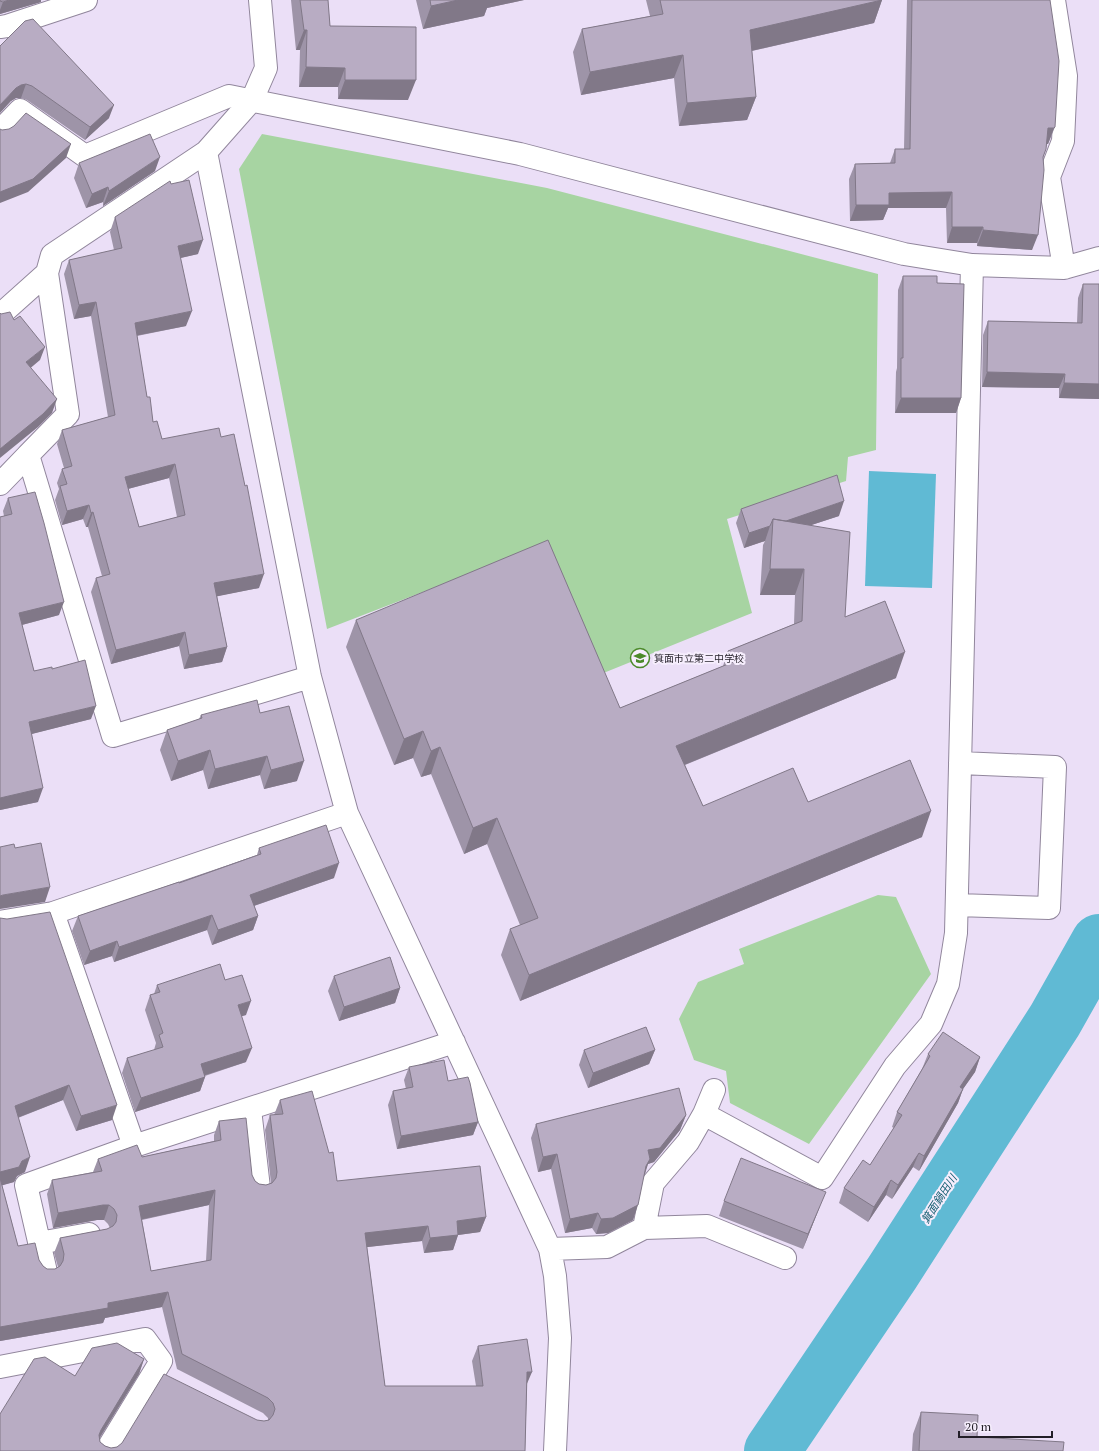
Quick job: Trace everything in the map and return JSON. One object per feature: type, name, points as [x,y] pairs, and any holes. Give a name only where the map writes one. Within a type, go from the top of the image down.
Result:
[{"type":"street","points":[[0,27],[86,0]]},
{"type":"street","points":[[0,484],[68,414],[47,273],[52,255],[206,152],[252,100],[266,68],[260,0]]},
{"type":"street","points":[[1054,0],[1066,76],[1063,141],[1050,177],[1064,268]]},
{"type":"street","points":[[0,131],[20,110],[85,156],[228,96],[520,154],[904,254],[972,265],[1064,268],[1099,258]]},
{"type":"street","points":[[206,152],[310,677],[347,813],[550,1249],[555,1276],[560,1338],[555,1451]]},
{"type":"street","points":[[704,1114],[822,1178],[895,1066],[931,1024],[948,984],[956,933],[957,905],[972,265]]},
{"type":"street","points":[[0,315],[47,273]]},
{"type":"street","points":[[28,455],[113,736],[310,677]]},
{"type":"street","points":[[957,905],[1049,908],[1055,767],[960,763]]},
{"type":"street","points":[[0,922],[53,913],[347,813]]},
{"type":"street","points":[[53,913],[134,1146]]},
{"type":"street","points":[[46,1272],[26,1185],[134,1146],[454,1042]]},
{"type":"street","points":[[644,1228],[653,1182],[688,1142],[704,1114],[714,1090]]},
{"type":"street","points":[[250,1109],[259,1188]]},
{"type":"street","points":[[550,1249],[607,1247],[644,1228],[707,1226],[785,1258]]},
{"type":"street","points":[[39,1244],[98,1232]]},
{"type":"street","points":[[0,1385],[6,1366],[145,1339],[161,1361],[106,1451]]},
{"type":"street","points":[[154,1372],[175,1382]]},
{"type":"green space","points":[[262,134],[547,188],[878,274],[876,450],[848,457],[846,481],[727,519],[752,613],[601,674],[547,544],[327,629],[239,169]]},
{"type":"green space","points":[[878,895],[896,897],[931,974],[809,1144],[730,1103],[726,1071],[694,1060],[679,1019],[698,982],[744,964],[739,949]]},
{"type":"water","points":[[869,471],[936,474],[932,588],[865,586]]},
{"type":"building","points":[[0,0],[9,0],[3,2]]},
{"type":"building","points":[[300,0],[328,0],[330,26],[416,27],[416,80],[345,80],[345,68],[306,67],[307,30],[304,30]]},
{"type":"building","points":[[430,0],[458,0],[431,6]]},
{"type":"building","points":[[660,0],[882,0],[750,30],[756,97],[687,103],[683,55],[590,72],[582,29],[663,14]]},
{"type":"building","points":[[912,0],[1050,0],[1059,61],[1055,127],[1048,128],[1046,149],[1043,157],[1044,170],[1038,235],[983,230],[983,227],[952,227],[952,192],[889,193],[889,205],[856,205],[855,164],[895,163],[895,149],[910,149]]},
{"type":"building","points":[[33,19],[114,105],[90,127],[32,86],[26,84],[16,88],[0,105],[0,46],[25,21]]},
{"type":"building","points":[[26,113],[71,144],[33,179],[0,192],[0,129],[9,129],[14,126]]},
{"type":"building","points":[[150,134],[160,157],[109,191],[108,187],[92,194],[79,163]]},
{"type":"building","points":[[189,180],[203,240],[178,246],[192,311],[135,323],[147,397],[150,397],[153,422],[157,421],[162,439],[219,428],[221,437],[234,434],[245,486],[247,485],[264,574],[214,583],[227,647],[189,655],[185,632],[116,650],[96,578],[110,574],[93,512],[91,513],[89,505],[67,511],[60,486],[67,484],[62,469],[72,466],[62,430],[115,415],[96,302],[79,305],[69,260],[122,248],[115,217],[170,181],[171,184]],"holes":[[[175,464],[185,515],[139,527],[125,477]]]},
{"type":"building","points":[[903,276],[937,276],[937,283],[964,284],[961,398],[901,398],[901,358],[903,358]]},
{"type":"building","points":[[1083,284],[1099,284],[1099,384],[1064,383],[1065,374],[987,372],[988,321],[1082,323]]},
{"type":"building","points":[[10,312],[14,320],[20,316],[45,347],[26,362],[57,399],[43,414],[0,449],[0,313]]},
{"type":"building","points":[[837,475],[844,501],[786,521],[773,519],[770,526],[749,533],[741,509]]},
{"type":"building","points":[[35,492],[64,602],[19,613],[34,671],[52,667],[52,669],[85,660],[96,706],[29,722],[43,788],[0,798],[0,517],[12,514],[8,498]]},
{"type":"building","points":[[773,519],[850,532],[845,617],[885,601],[905,652],[676,746],[703,806],[793,768],[808,802],[910,760],[931,811],[529,975],[510,929],[538,918],[497,818],[473,828],[440,747],[431,751],[423,731],[404,739],[356,620],[548,540],[620,708],[733,662],[728,651],[802,621],[804,569],[770,569]]},
{"type":"building","points":[[257,700],[260,713],[289,706],[304,761],[271,770],[267,756],[215,769],[210,750],[178,761],[167,730],[202,718],[201,715]]},
{"type":"building","points":[[326,825],[339,863],[250,895],[258,916],[218,930],[212,915],[119,947],[117,941],[90,951],[78,916],[261,854],[259,848]]},
{"type":"building","points":[[41,843],[50,887],[0,896],[0,847],[14,844],[15,848]]},
{"type":"building","points":[[50,912],[117,1105],[81,1116],[69,1085],[15,1106],[30,1157],[22,1161],[19,1167],[0,1172],[0,918],[7,919]]},
{"type":"building","points":[[390,957],[400,988],[344,1007],[334,976]]},
{"type":"building","points":[[220,964],[225,980],[242,975],[251,1001],[238,1005],[252,1048],[201,1064],[205,1077],[141,1098],[127,1058],[163,1047],[159,1035],[163,1033],[150,995],[160,992],[157,985]]},
{"type":"building","points":[[646,1027],[655,1050],[593,1073],[584,1050]]},
{"type":"building","points":[[943,1032],[980,1057],[960,1087],[963,1089],[924,1156],[919,1153],[898,1185],[891,1180],[874,1207],[844,1188],[863,1160],[870,1165],[902,1115],[897,1112],[930,1056],[928,1054]]},
{"type":"building","points":[[444,1060],[448,1081],[468,1077],[478,1122],[401,1136],[393,1091],[413,1087],[409,1067]]},
{"type":"building","points":[[679,1088],[686,1115],[660,1148],[648,1150],[650,1159],[646,1166],[638,1205],[613,1218],[601,1219],[598,1213],[570,1219],[557,1154],[543,1157],[536,1124]]},
{"type":"building","points":[[312,1091],[329,1153],[333,1152],[337,1181],[480,1166],[486,1217],[457,1221],[458,1235],[430,1238],[428,1226],[365,1233],[385,1386],[483,1386],[478,1346],[527,1339],[532,1372],[527,1372],[525,1451],[0,1451],[0,1414],[34,1359],[45,1357],[75,1376],[92,1348],[117,1343],[144,1359],[101,1430],[99,1435],[100,1442],[105,1446],[111,1448],[117,1447],[122,1443],[164,1374],[257,1420],[269,1420],[273,1415],[275,1409],[273,1403],[268,1398],[182,1354],[168,1292],[108,1303],[108,1308],[0,1327],[0,1178],[18,1246],[35,1243],[39,1260],[43,1266],[47,1269],[55,1269],[60,1266],[63,1261],[64,1254],[60,1238],[107,1229],[113,1226],[116,1222],[117,1215],[114,1209],[109,1205],[58,1213],[52,1180],[102,1171],[98,1159],[137,1145],[142,1157],[221,1140],[219,1121],[246,1118],[252,1175],[255,1181],[259,1184],[266,1185],[272,1183],[276,1178],[277,1172],[270,1115],[283,1114],[280,1100]],"holes":[[[215,1190],[211,1260],[151,1271],[139,1206]]]},
{"type":"building","points":[[741,1158],[826,1192],[808,1234],[724,1201]]},
{"type":"building","points":[[921,1412],[978,1415],[977,1437],[1064,1442],[1063,1451],[919,1451]]},
{"type":"waterway","name":"箕面鍋田川","points":[[772,1451],[892,1273],[1055,1020],[1099,942]]},
{"type":"place","name":"箕面市立第二中学校","points":[[640,658]]}]
